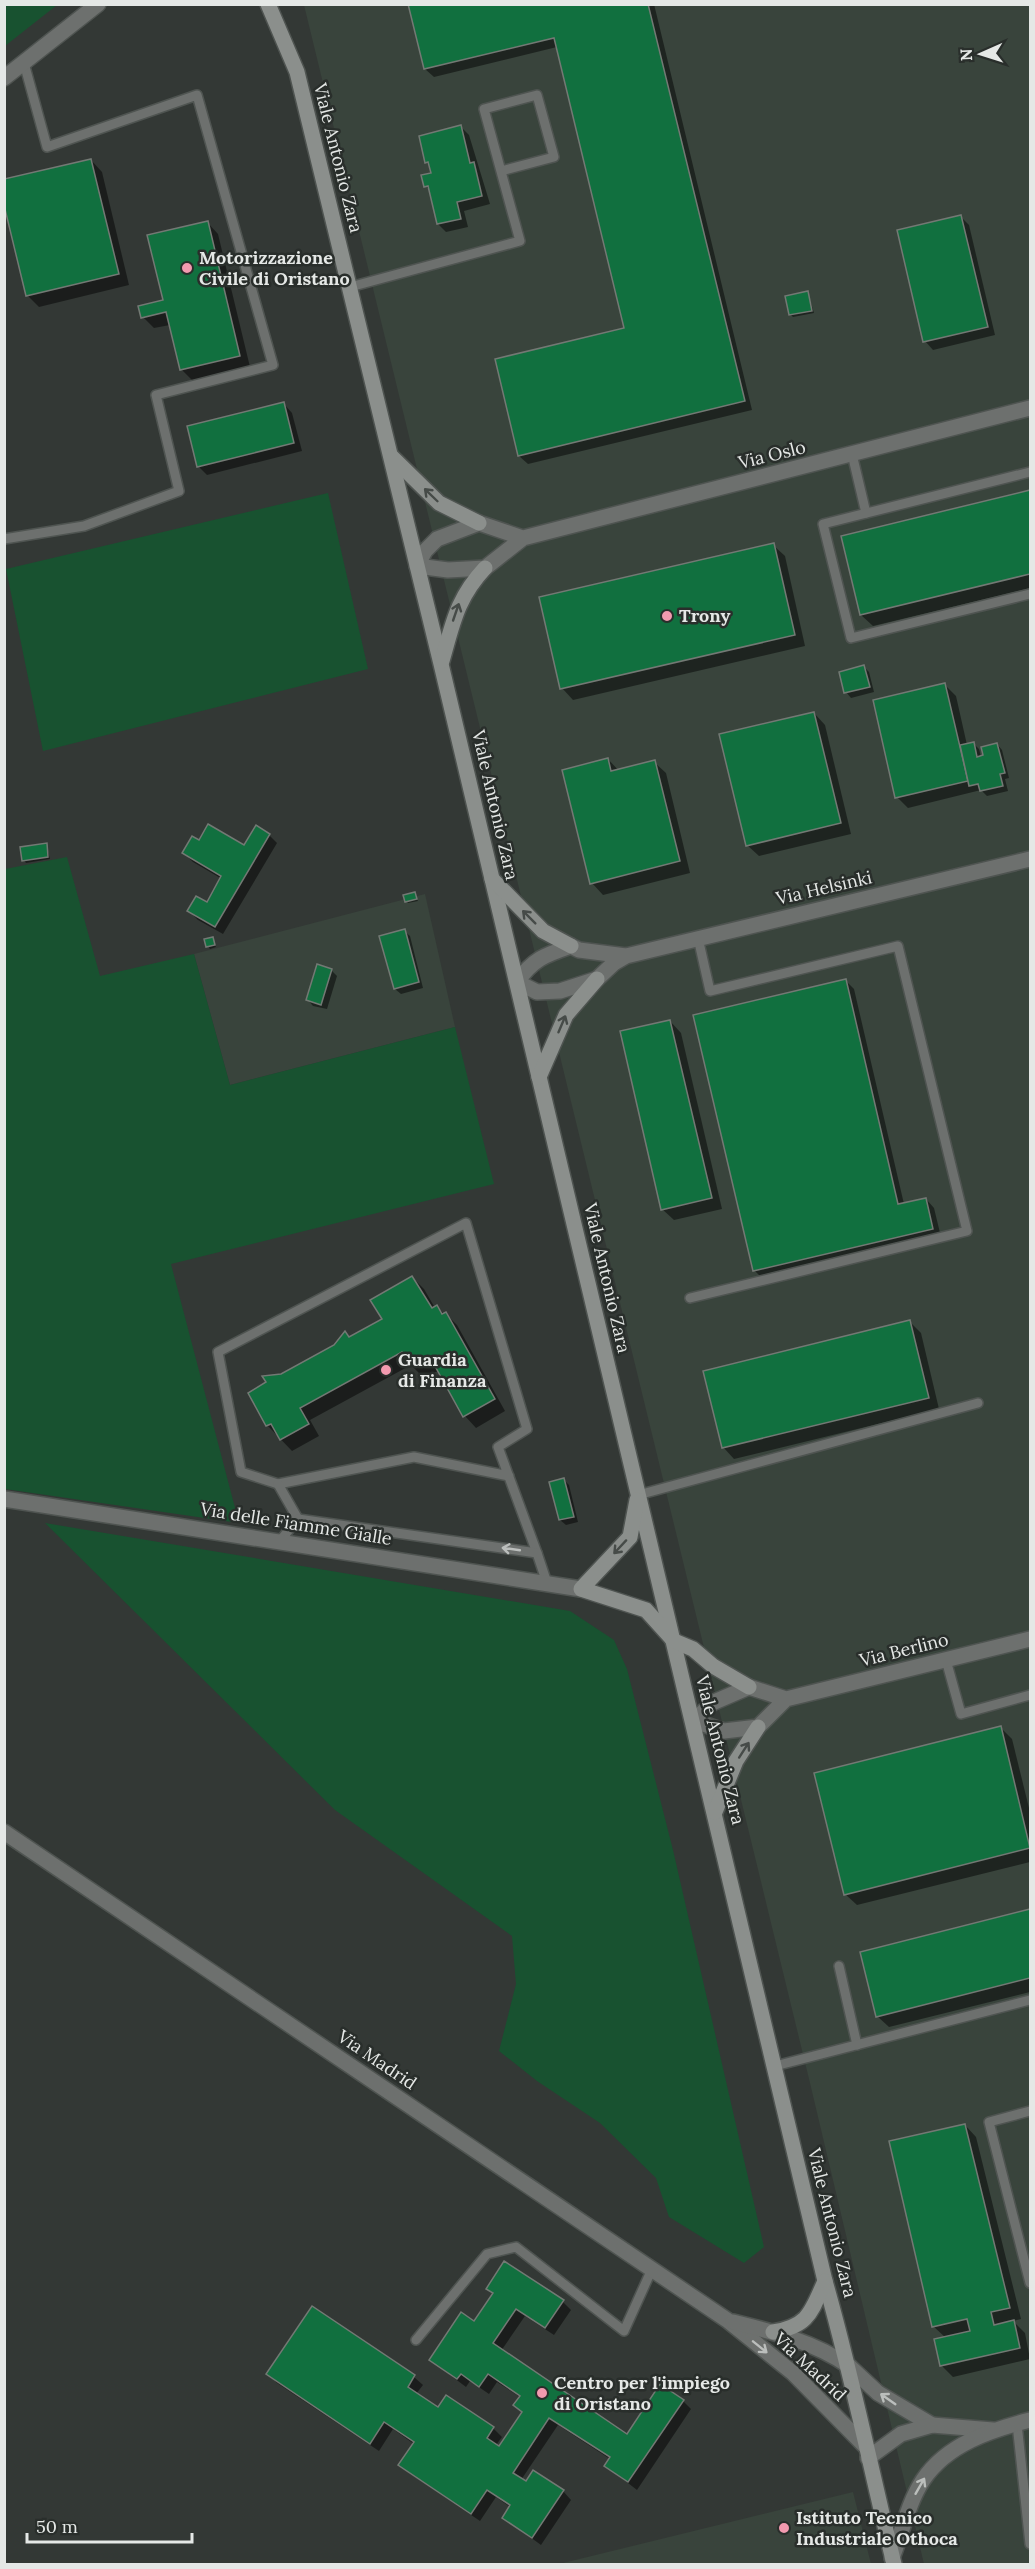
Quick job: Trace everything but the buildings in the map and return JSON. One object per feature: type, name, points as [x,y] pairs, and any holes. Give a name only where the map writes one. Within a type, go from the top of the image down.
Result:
[{"type":"main road","name":"Viale Antonio Zara","points":[[268,4],[297,72],[350,287],[825,2281],[849,2366],[866,2452],[893,2561]]},
{"type":"main road","points":[[391,456],[439,503],[479,524]]},
{"type":"main road","points":[[441,664],[457,608],[468,586],[485,568]]},
{"type":"main road","points":[[492,879],[543,931],[572,946]]},
{"type":"main road","points":[[540,1077],[566,1015],[584,991],[597,979]]},
{"type":"main road","points":[[638,1495],[630,1537],[581,1589],[645,1610],[674,1641],[693,1649],[713,1666],[749,1687]]},
{"type":"main road","points":[[715,1812],[736,1761],[758,1727]]},
{"type":"main road","points":[[773,2332],[792,2329],[805,2320],[825,2281]]},
{"type":"street","points":[[4,78],[98,4]]},
{"type":"street","name":"Via Oslo","points":[[485,568],[523,538],[1030,408]]},
{"type":"street","points":[[485,568],[448,570],[417,566],[425,551],[437,539],[479,524],[523,538]]},
{"type":"street","name":"Via Helsinki","points":[[517,982],[537,992],[560,991],[597,979],[614,963],[626,956],[1030,859]]},
{"type":"street","points":[[517,982],[528,966],[549,954],[572,946]]},
{"type":"street","name":"Via Helsinki","points":[[572,946],[579,950],[626,956]]},
{"type":"street","name":"Via delle Fiamme Gialle","points":[[4,1498],[581,1589]]},
{"type":"street","name":"Via Berlino","points":[[786,1699],[1030,1639]]},
{"type":"street","points":[[749,1687],[786,1699],[758,1727],[724,1731],[693,1721],[712,1703],[749,1687]]},
{"type":"street","name":"Via Madrid","points":[[4,1832],[728,2320],[793,2373],[866,2452]]},
{"type":"street","name":"Via Madrid","points":[[728,2320],[773,2332],[827,2351],[849,2366],[878,2393],[932,2425]]},
{"type":"street","points":[[893,2561],[911,2504],[923,2480],[942,2458],[993,2430],[1024,2422]]},
{"type":"street","points":[[866,2452],[901,2434],[932,2425],[993,2430]]},
{"type":"lane","points":[[4,539],[84,526],[179,492],[156,395],[273,365],[197,95],[47,147],[24,63]]},
{"type":"lane","points":[[350,287],[520,241],[484,109],[537,95],[554,157],[501,171]]},
{"type":"lane","points":[[852,454],[866,513]]},
{"type":"lane","points":[[1030,472],[823,524],[851,638],[1030,594]]},
{"type":"lane","points":[[690,1298],[967,1231],[898,946],[710,992],[698,938]]},
{"type":"lane","points":[[509,1476],[414,1456],[278,1484],[241,1472],[218,1352],[466,1223],[527,1429],[498,1447],[509,1476],[537,1553],[547,1583]]},
{"type":"lane","points":[[638,1495],[978,1403]]},
{"type":"lane","points":[[278,1484],[298,1519]]},
{"type":"lane","points":[[298,1519],[537,1553]]},
{"type":"lane","points":[[279,1542],[298,1519]]},
{"type":"lane","points":[[946,1660],[961,1714],[1030,1695]]},
{"type":"lane","points":[[839,1966],[857,2045]]},
{"type":"lane","points":[[775,2066],[1030,2000]]},
{"type":"lane","points":[[1030,2111],[989,2122],[1030,2283]]},
{"type":"lane","points":[[417,2340],[487,2254],[516,2247],[624,2331],[652,2269]]},
{"type":"lane","points":[[1024,2422],[1030,2544]]},
{"type":"shaded area","points":[[304,5],[1030,5],[1030,2564],[924,2564],[810,2083]]},
{"type":"shaded area","points":[[425,894],[455,1027],[230,1085],[194,954]]},
{"type":"shaded area","name":"Istituto Tecnico Industriale Othoca","points":[[853,2492],[871,2564],[559,2564]]},
{"type":"green space","points":[[5,4],[57,4],[57,5],[5,46]]},
{"type":"green space","points":[[328,493],[368,669],[43,751],[6,569]]},
{"type":"green space","points":[[67,857],[100,976],[194,954],[230,1085],[455,1027],[494,1184],[171,1264],[239,1523],[5,1489],[5,869]]},
{"type":"green space","points":[[45,1523],[570,1611],[614,1640],[627,1669],[673,1850],[764,2247],[744,2263],[669,2217],[656,2178],[600,2123],[537,2081],[499,2051],[516,1984],[512,1936],[335,1810]]},
{"type":"place","name":"Motorizzazione Civile di Oristano","points":[[187,268]]},
{"type":"place","name":"Trony","points":[[667,616]]},
{"type":"place","name":"Guardia di Finanza","points":[[386,1370]]},
{"type":"place","name":"Centro per l'impiego di Oristano","points":[[542,2393]]},
{"type":"place","name":"Istituto Tecnico Industriale Othoca","points":[[784,2528]]}]
